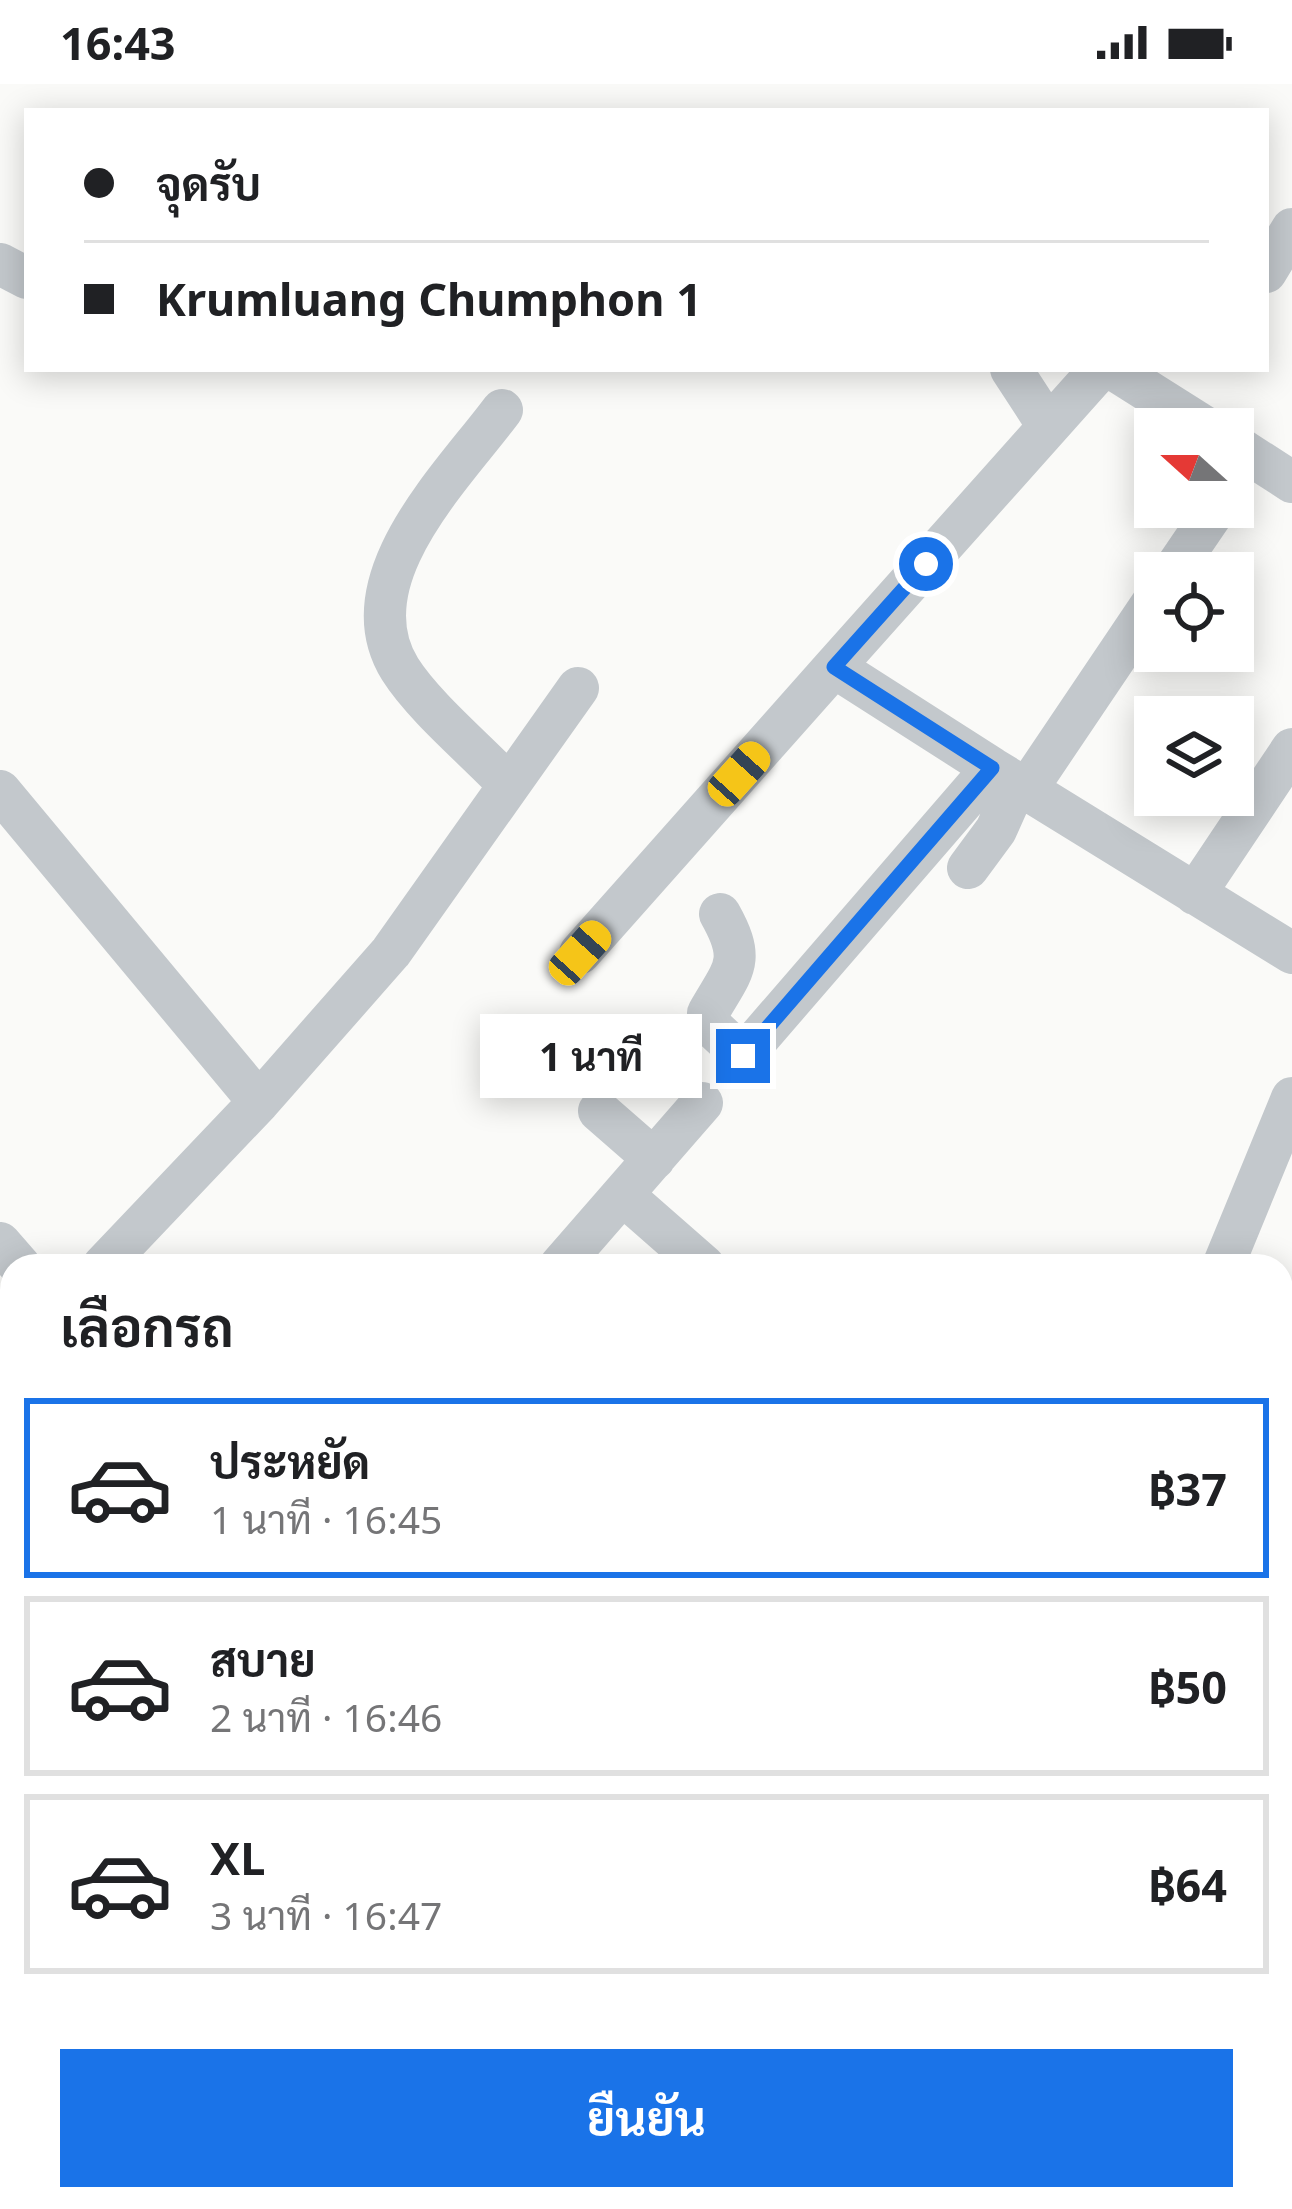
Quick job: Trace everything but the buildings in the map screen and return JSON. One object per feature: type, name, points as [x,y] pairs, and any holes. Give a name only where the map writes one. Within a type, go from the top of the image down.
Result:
[{"type":"street","points":[[1269,267],[1292,229]]},
{"type":"street","points":[[1013,372],[1048,426]]},
{"type":"street","points":[[580,953],[1097,372]]},
{"type":"street","points":[[1118,372],[1175,408]]},
{"type":"street","points":[[502,410],[395,553],[384,612],[399,668],[508,784]]},
{"type":"street","points":[[1254,458],[1292,482]]},
{"type":"street","points":[[720,914],[737,944],[737,960],[708,1013],[711,1026],[743,1056],[1012,780],[1134,626]]},
{"type":"street","points":[[834,667],[1292,953]]},
{"type":"street","points":[[114,1254],[259,1102],[391,952],[578,688]]},
{"type":"street","points":[[1195,894],[1292,749]]},
{"type":"street","points":[[968,868],[997,830],[1012,780]]},
{"type":"street","points":[[0,791],[259,1102]]},
{"type":"street","points":[[1228,1254],[1292,1098]]},
{"type":"street","points":[[571,1254],[702,1103]]},
{"type":"street","points":[[599,1111],[653,1159]]},
{"type":"street","points":[[623,1195],[690,1254]]},
{"type":"route","points":[[743,1056],[992,768],[834,667],[926,564]]}]
